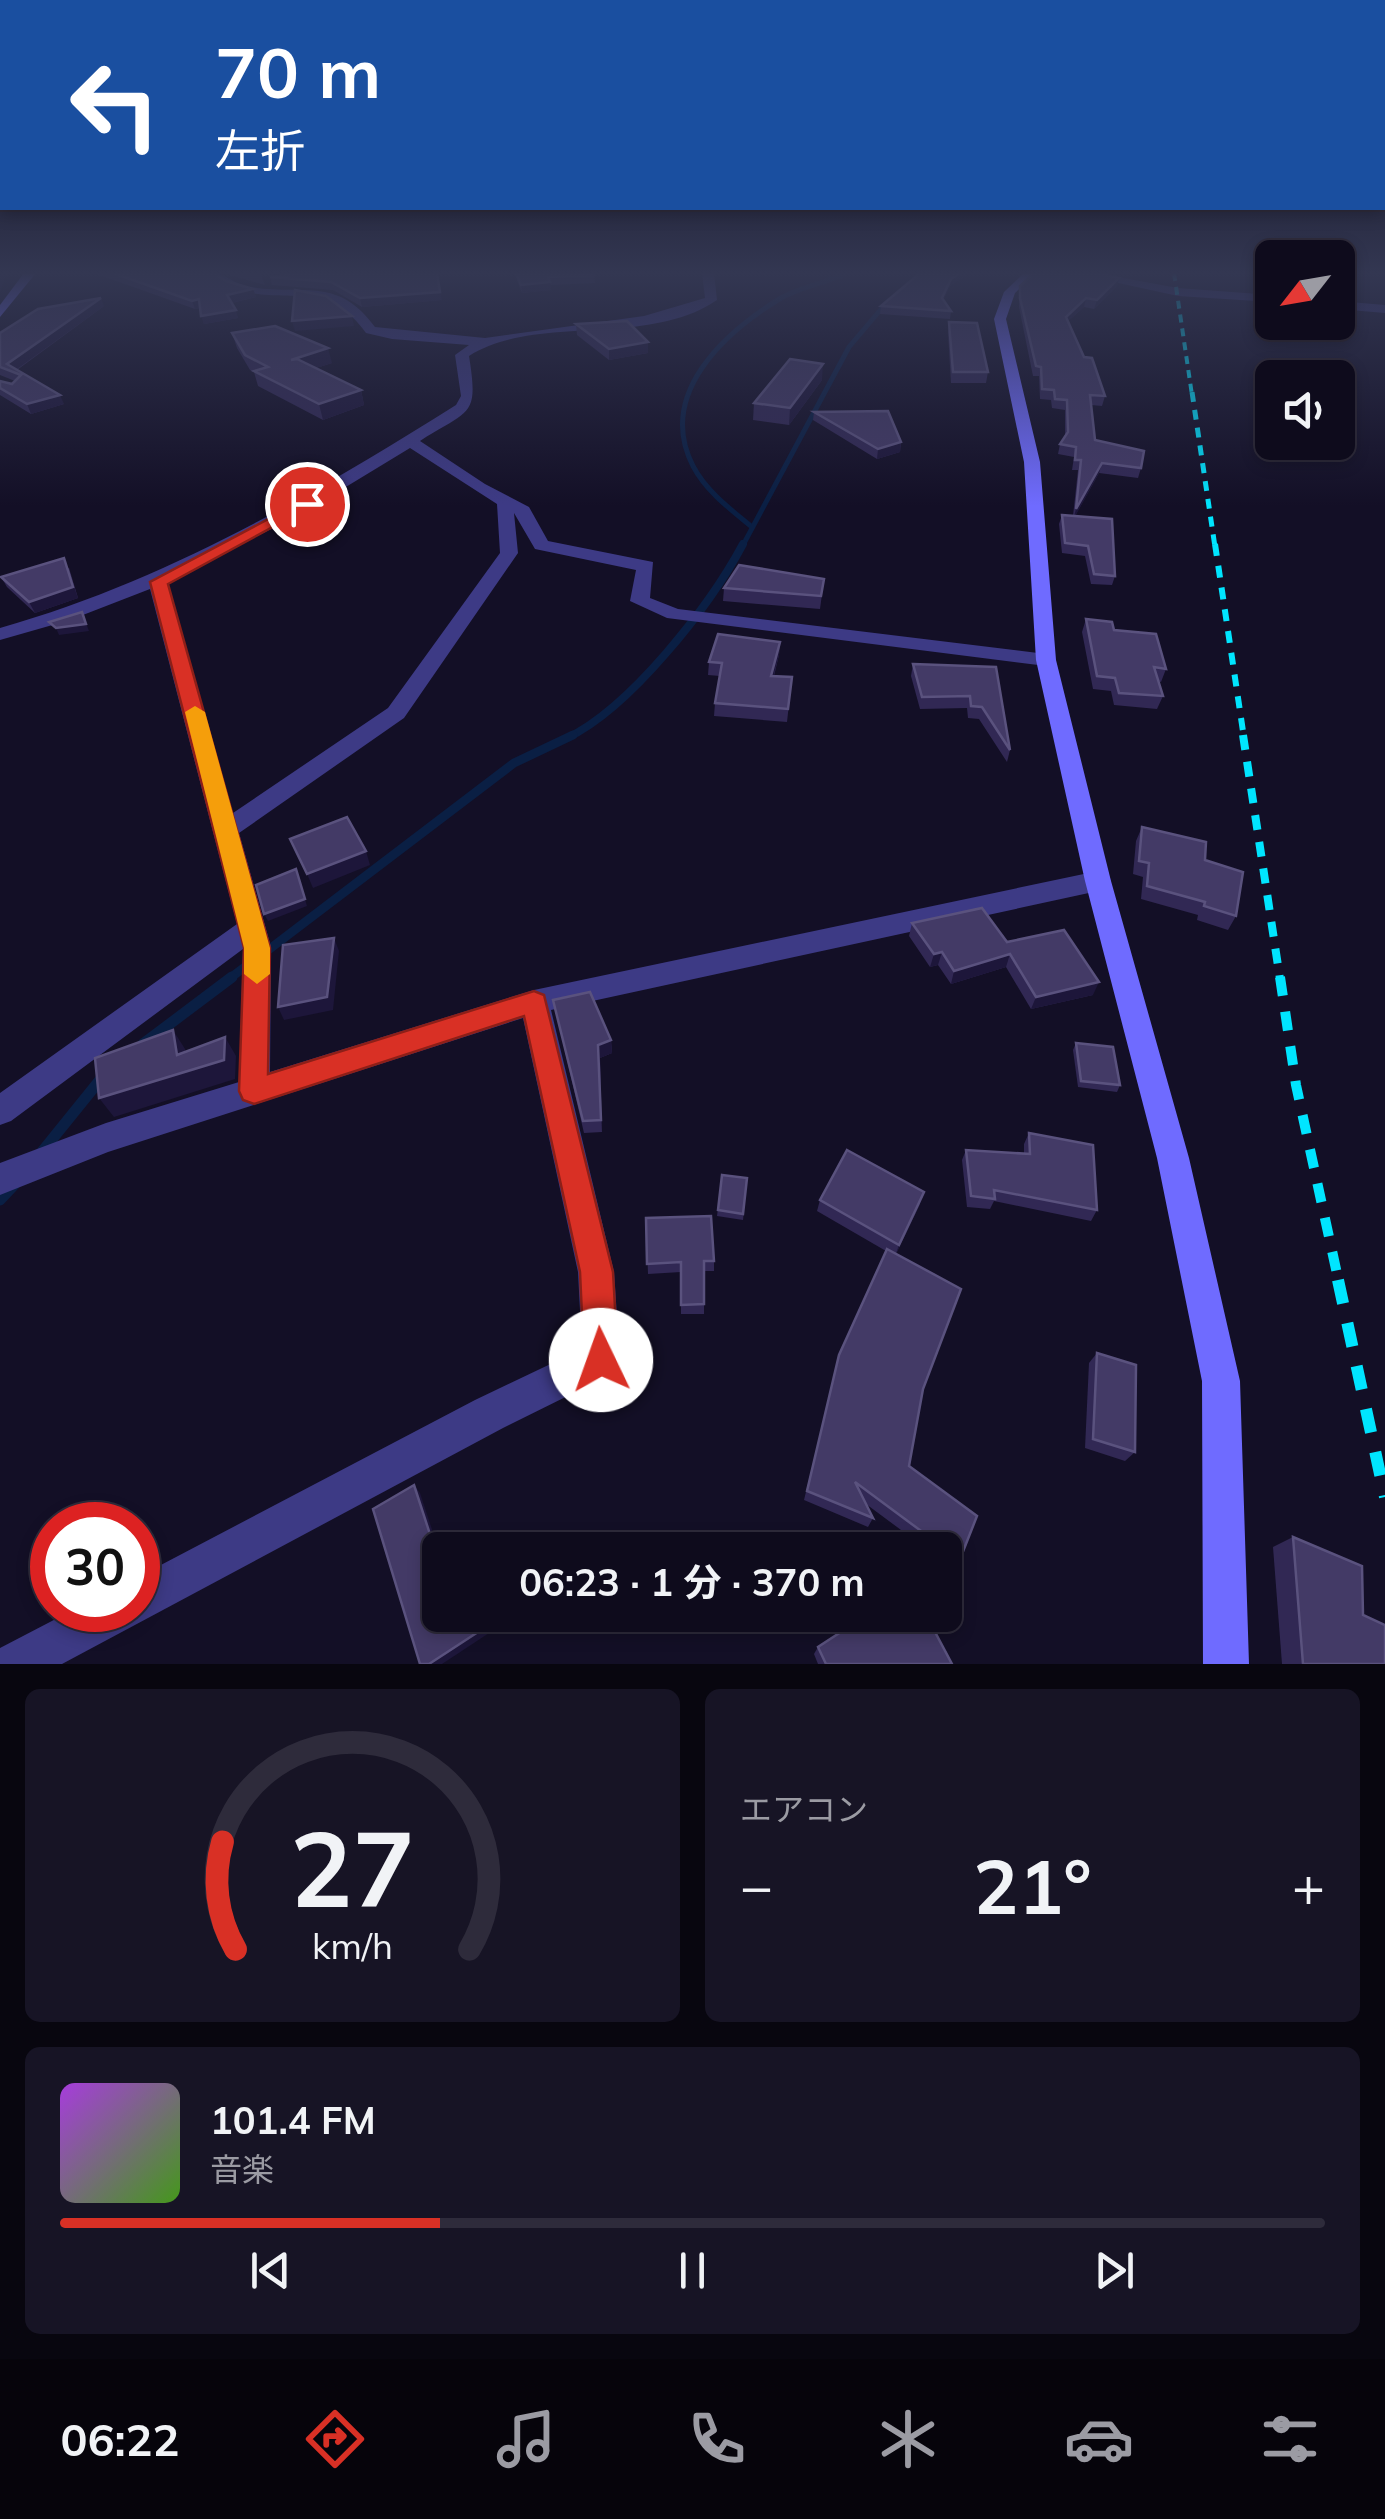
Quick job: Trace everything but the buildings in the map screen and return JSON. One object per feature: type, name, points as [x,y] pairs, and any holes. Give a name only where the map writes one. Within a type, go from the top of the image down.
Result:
[{"type":"street","points":[[0,634],[59,620],[158,582],[412,444],[462,408],[468,396],[462,354],[468,351]]},
{"type":"street","points":[[1007,351],[1032,462],[1046,660],[1098,881],[1173,1158],[1221,1381],[1226,1664]]},
{"type":"street","points":[[412,444],[523,511],[541,545],[646,566],[640,600],[678,615],[1046,660]]},
{"type":"street","points":[[224,832],[396,712],[509,553],[504,503]]},
{"type":"street","points":[[158,582],[253,939],[254,1091]]},
{"type":"street","points":[[0,1180],[74,1150],[534,1002],[1098,881]]},
{"type":"street","points":[[0,1110],[253,939]]},
{"type":"street","points":[[160,1588],[489,1414],[601,1360],[596,1272],[534,1002]]},
{"type":"street","points":[[16,1664],[77,1632]]},
{"type":"waterway","points":[[716,351],[690,390],[683,414],[684,440],[698,475],[752,527]]},
{"type":"waterway","points":[[742,547],[847,351]]},
{"type":"waterway","points":[[568,737],[591,724],[642,680],[689,625],[743,544]]},
{"type":"waterway","points":[[568,737],[573,735]]},
{"type":"waterway","points":[[263,954],[514,763],[568,737]]},
{"type":"waterway","points":[[229,979],[250,963]]},
{"type":"waterway","points":[[143,1044],[232,977]]},
{"type":"waterway","points":[[41,1153],[104,1075]]},
{"type":"waterway","points":[[0,1200],[15,1184]]},
{"type":"railway","points":[[1185,351],[1192,395]]},
{"type":"railway","points":[[1192,392],[1215,547]]},
{"type":"railway","points":[[1215,544],[1244,738]]},
{"type":"railway","points":[[1243,735],[1280,979]]},
{"type":"railway","points":[[1280,977],[1296,1085],[1339,1283]]},
{"type":"railway","points":[[1338,1280],[1385,1497]]},
{"type":"slow traffic","points":[[195,712],[249,930],[257,948],[257,974]]},
{"type":"route","points":[[307,504],[158,582],[204,746],[249,930],[257,948],[254,1091],[534,1002],[596,1272],[601,1360]]}]
